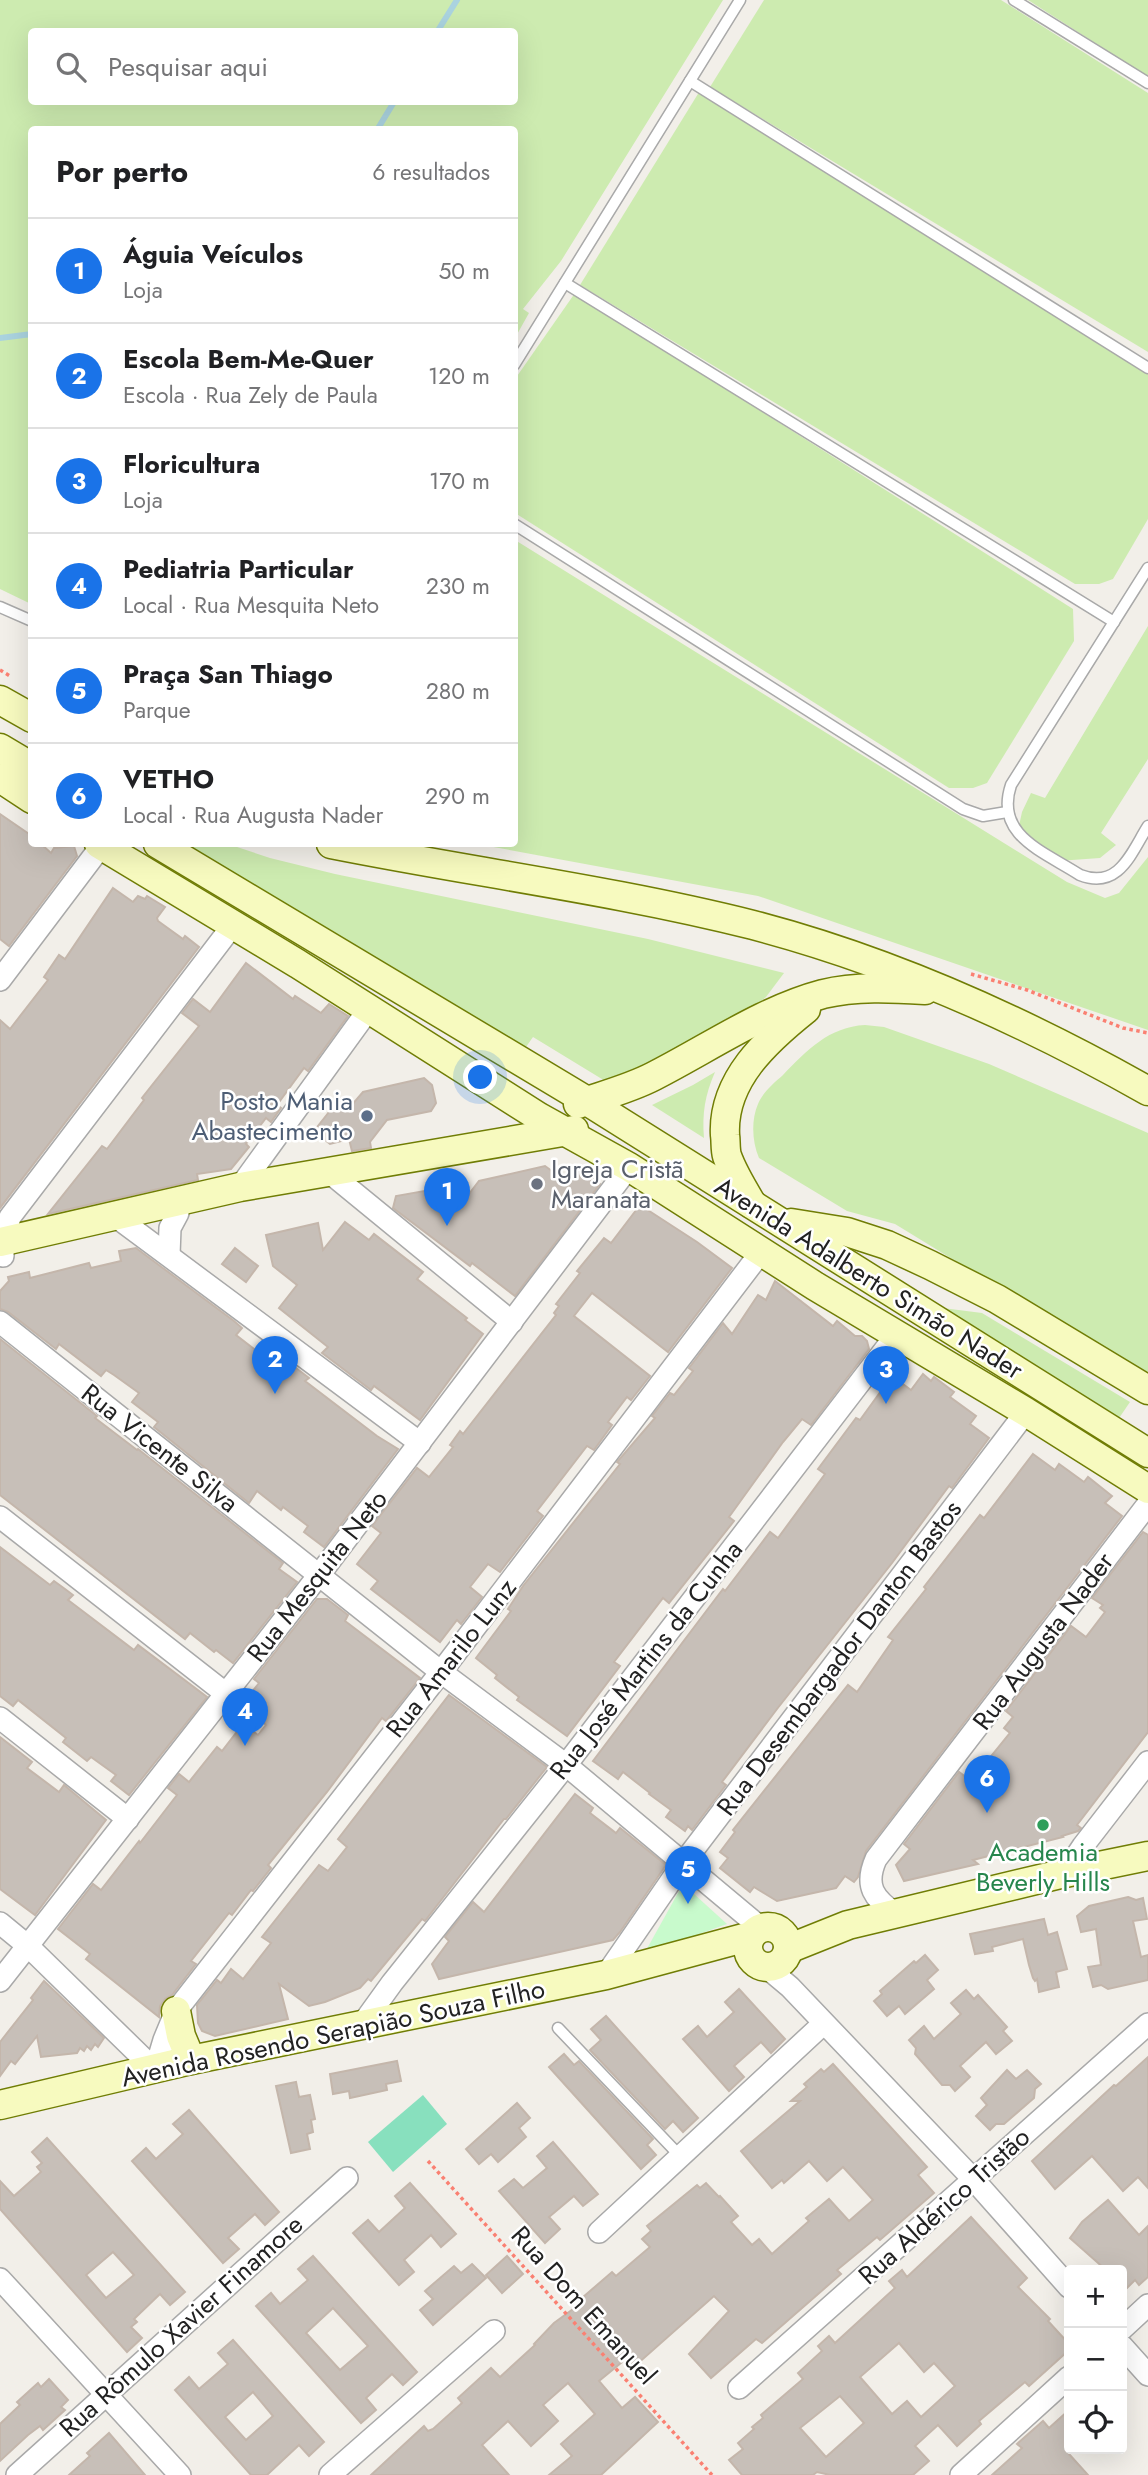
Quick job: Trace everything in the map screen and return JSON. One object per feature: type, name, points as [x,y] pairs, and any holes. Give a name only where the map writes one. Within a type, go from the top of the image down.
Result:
[{"type":"street","points":[[0,700],[28,717]]},
{"type":"street","points":[[0,748],[28,765]]},
{"type":"street","points":[[0,778],[28,796]]},
{"type":"street","points":[[0,980],[98,847]]},
{"type":"street","name":"Avenida Adalberto Simão Nader","points":[[105,847],[539,1117],[629,1167],[761,1252],[1148,1489]]},
{"type":"street","name":"Avenida Adalberto Simão Nader","points":[[163,847],[599,1108],[1148,1453]]},
{"type":"street","points":[[348,847],[571,886],[752,925],[884,965],[946,991],[1100,1064],[1148,1091]]},
{"type":"street","points":[[233,925],[10,1217],[1,1249],[240,1187],[566,1133],[614,1094],[776,1011],[825,994],[872,988],[946,991]]},
{"type":"street","points":[[753,1206],[726,1154],[724,1118],[727,1103],[745,1068],[778,1032],[825,994]]},
{"type":"street","points":[[240,1187],[369,1009]]},
{"type":"street","points":[[1100,1064],[1148,1074]]},
{"type":"street","points":[[399,1162],[539,1117],[599,1108]]},
{"type":"street","name":"Rua Mesquita Neto","points":[[0,1981],[319,1575],[629,1167]]},
{"type":"street","points":[[121,1220],[178,1213],[241,1199],[330,1172]]},
{"type":"street","points":[[330,1172],[512,1322]]},
{"type":"street","points":[[169,1255],[170,1228],[178,1213]]},
{"type":"street","points":[[121,1220],[420,1443]]},
{"type":"street","points":[[778,1221],[847,1231],[920,1260],[997,1299],[1148,1390]]},
{"type":"street","name":"Rua Amarilo Lunz","points":[[155,2070],[176,2011],[441,1672],[761,1252]]},
{"type":"street","name":"Rua Vicente Silva","points":[[0,1322],[441,1672],[566,1765],[684,1862],[771,1953],[823,2024],[974,2180],[1064,2281]]},
{"type":"street","name":"Rua José Martins da Cunha","points":[[361,2026],[392,1983],[566,1765],[897,1334]]},
{"type":"street","name":"Rua Desembargador Danton Bastos","points":[[606,1975],[684,1862],[1026,1412]]},
{"type":"street","name":"Rua Augusta Nader","points":[[896,1914],[881,1903],[873,1890],[871,1873],[876,1859],[1148,1504]]},
{"type":"street","points":[[0,1517],[225,1693]]},
{"type":"street","points":[[0,1718],[128,1819]]},
{"type":"street","points":[[1065,1873],[1148,1762]]},
{"type":"street","name":"Avenida Rosendo Serapião Souza Filho","points":[[0,2105],[191,2060],[667,1961],[771,1953],[848,1925],[1148,1856]]},
{"type":"street","points":[[0,1923],[28,1946],[155,2070]]},
{"type":"street","points":[[392,1983],[395,2000],[403,2018]]},
{"type":"street","points":[[176,2011],[181,2036],[191,2060]]},
{"type":"street","points":[[599,2232],[823,2024]]},
{"type":"street","name":"Rua Aldérico Tristão","points":[[739,2388],[1148,2024]]},
{"type":"street","name":"Rua Rômulo Xavier Finamore","points":[[17,2475],[346,2178]]},
{"type":"street","points":[[0,2278],[104,2395],[180,2475]]},
{"type":"street","points":[[1123,2328],[1148,2305]]},
{"type":"street","points":[[330,2475],[494,2331]]},
{"type":"street","points":[[1127,2352],[1148,2375]]},
{"type":"street","points":[[961,2475],[1064,2381]]},
{"type":"lane","points":[[518,359],[740,0]]},
{"type":"lane","points":[[1014,0],[1148,83]]},
{"type":"lane","points":[[690,81],[1148,368]]},
{"type":"lane","points":[[565,283],[1114,622]]},
{"type":"lane","points":[[518,527],[963,809],[983,816],[1007,812]]},
{"type":"lane","points":[[1148,568],[1011,785],[1007,797],[1007,812],[1017,835],[1090,879],[1112,876],[1121,869],[1148,826]]},
{"type":"lane","points":[[0,607],[28,619]]},
{"type":"lane","points":[[558,2028],[680,2156]]},
{"type":"path","name":"Rua Dom Emanuel","points":[[428,2161],[712,2475]]},
{"type":"green space","points":[[0,0],[723,0],[561,261],[523,309],[529,313],[518,333],[518,126],[28,126],[28,603],[0,589]]},
{"type":"green space","points":[[764,0],[1001,0],[1148,93],[1148,352],[710,87]]},
{"type":"green space","points":[[1028,0],[1148,0],[1148,77]]},
{"type":"green space","points":[[701,89],[1148,373],[1148,519],[1113,579],[1099,584],[1075,584],[580,285]]},
{"type":"green space","points":[[575,293],[1073,609],[1074,641],[987,783],[973,788],[949,788],[518,515],[518,375]]},
{"type":"green space","points":[[518,542],[1067,882],[1105,898],[1119,893],[1148,857],[1148,1030],[758,896],[493,847],[518,847]]},
{"type":"green space","points":[[1148,626],[1148,759],[1101,833],[1116,845],[1100,858],[1058,861],[1017,835],[1022,812],[1031,793],[1045,798]]},
{"type":"green space","points":[[189,847],[237,847],[335,874],[648,939],[784,973],[766,997],[745,1016],[615,1087],[533,1037],[521,1054]]},
{"type":"green space","points":[[865,1025],[884,1027],[989,1064],[1148,1133],[1148,1371],[1145,1377],[895,1224],[847,1211],[759,1158],[753,1124],[758,1104],[766,1092],[820,1041],[840,1030]]},
{"type":"green space","points":[[715,1072],[705,1104],[704,1138],[652,1105],[693,1085]]},
{"type":"green space","points":[[927,1306],[982,1313],[1130,1402],[1115,1424]]},
{"type":"green space","points":[[683,1884],[727,1924],[644,1954]]},
{"type":"green space","points":[[423,2095],[447,2124],[393,2172],[368,2142]]},
{"type":"building","points":[[0,814],[28,833],[28,847],[44,847],[51,853],[54,848],[74,847],[77,856],[9,946],[0,939]]},
{"type":"building","points":[[113,888],[133,902],[138,896],[145,899],[147,896],[165,907],[157,918],[158,921],[199,947],[0,1208],[0,1020],[10,1029],[48,980],[44,977],[59,955],[65,959]]},
{"type":"building","points":[[246,963],[293,999],[295,996],[321,1013],[329,1004],[348,1016],[308,1071],[304,1068],[277,1105],[281,1108],[271,1122],[266,1118],[246,1144],[249,1147],[231,1169],[197,1174],[198,1180],[48,1214],[102,1146],[107,1149],[144,1100],[142,1098],[199,1026],[182,1013],[193,999],[210,1012]]},
{"type":"building","name":"Posto Mania Abastecimento","points":[[424,1078],[432,1085],[436,1103],[431,1111],[387,1120],[370,1142],[371,1148],[352,1151],[349,1139],[330,1144],[314,1131],[340,1098],[351,1106],[363,1092]]},
{"type":"building","points":[[574,1165],[589,1172],[600,1184],[515,1296],[393,1208],[396,1196],[430,1190],[453,1208],[479,1181],[545,1166],[563,1179]]},
{"type":"building","points":[[640,1205],[732,1268],[668,1352],[592,1293],[574,1316],[650,1376],[631,1400],[627,1397],[608,1422],[612,1425],[594,1450],[587,1446],[537,1511],[543,1516],[500,1572],[488,1564],[470,1587],[482,1597],[461,1624],[457,1620],[440,1642],[371,1589],[378,1581],[357,1564],[381,1533],[372,1526],[417,1468],[429,1477],[453,1447],[450,1445],[460,1431],[463,1434],[556,1315],[554,1313],[559,1306],[556,1304],[580,1273],[577,1271],[604,1238],[611,1243]]},
{"type":"building","points":[[345,1222],[369,1240],[374,1234],[423,1272],[417,1279],[483,1334],[420,1420],[374,1386],[371,1390],[322,1353],[328,1347],[279,1308],[297,1285],[273,1266],[266,1235],[318,1223],[323,1250]]},
{"type":"building","points":[[136,1248],[234,1321],[242,1328],[236,1335],[276,1366],[283,1358],[309,1378],[305,1381],[398,1449],[324,1547],[304,1532],[308,1526],[283,1507],[281,1510],[257,1491],[249,1503],[154,1427],[158,1422],[132,1402],[139,1393],[106,1370],[101,1376],[59,1344],[56,1349],[8,1312],[0,1309],[0,1291],[9,1281],[8,1277],[29,1272],[30,1278],[89,1263],[91,1268],[121,1261],[119,1251]]},
{"type":"building","points":[[235,1248],[258,1266],[246,1282],[222,1264]]},
{"type":"building","points":[[775,1281],[833,1326],[837,1321],[855,1336],[862,1336],[869,1349],[811,1425],[802,1419],[783,1442],[729,1517],[734,1521],[669,1603],[663,1598],[614,1662],[620,1666],[567,1736],[517,1700],[519,1697],[476,1658],[511,1611],[508,1609],[523,1586],[620,1464],[617,1462],[655,1418],[652,1416],[670,1393],[674,1395],[693,1371],[689,1368],[723,1323],[732,1334],[758,1295],[766,1300]]},
{"type":"building","points":[[0,1339],[97,1416],[95,1418],[283,1563],[279,1569],[297,1582],[233,1663],[190,1633],[185,1639],[0,1495]]},
{"type":"building","points":[[923,1374],[931,1381],[934,1377],[954,1392],[950,1397],[976,1416],[970,1424],[989,1438],[777,1709],[722,1782],[726,1785],[692,1830],[688,1826],[685,1831],[666,1817],[671,1810],[623,1772],[618,1779],[593,1761],[723,1589],[725,1591],[770,1532],[778,1538],[825,1474],[818,1469],[856,1418],[860,1420],[892,1376],[911,1390]]},
{"type":"building","points":[[1033,1454],[1055,1470],[1059,1464],[1084,1482],[1088,1477],[1112,1496],[1105,1503],[1122,1516],[866,1851],[854,1882],[845,1876],[836,1888],[777,1901],[754,1887],[750,1892],[720,1868],[728,1858],[720,1852],[735,1832],[733,1830],[848,1685],[857,1692],[893,1640],[888,1637],[926,1589],[924,1587],[980,1515],[984,1518]]},
{"type":"building","points":[[1143,1532],[1148,1535],[1148,1732],[1077,1825],[1081,1828],[1078,1831],[973,1860],[978,1864],[904,1881],[896,1865],[910,1849],[904,1844],[959,1772],[971,1781],[1010,1733],[1004,1728],[1013,1717],[1006,1711],[1071,1626],[1086,1637],[1105,1612],[1100,1608],[1103,1605],[1092,1598]]},
{"type":"building","points":[[0,1547],[50,1585],[54,1581],[73,1595],[68,1600],[134,1650],[138,1645],[207,1697],[129,1795],[111,1781],[116,1775],[91,1757],[87,1761],[63,1742],[66,1738],[18,1700],[13,1706],[0,1696]]},
{"type":"building","points":[[317,1599],[327,1599],[348,1615],[345,1621],[420,1678],[386,1721],[382,1718],[268,1865],[271,1868],[253,1891],[251,1890],[232,1915],[229,1913],[191,1961],[196,1964],[160,2006],[159,2017],[86,1959],[90,1954],[58,1929],[93,1884],[101,1890],[139,1841],[140,1843],[177,1795],[168,1788],[179,1774],[189,1782],[217,1747],[222,1751],[243,1724],[258,1735],[266,1725],[244,1702],[259,1683],[254,1679]]},
{"type":"building","points":[[449,1695],[547,1767],[425,1921],[422,1919],[371,1981],[368,1979],[360,1988],[309,2006],[279,1984],[288,2019],[215,2036],[202,2031],[198,2023],[197,2005],[217,1980],[221,1983],[231,1969],[243,1979],[271,1943],[262,1937],[319,1865],[328,1871],[347,1847],[338,1839]]},
{"type":"building","points":[[0,1737],[32,1762],[27,1768],[59,1792],[64,1785],[106,1820],[35,1915],[0,1889]]},
{"type":"building","points":[[575,1794],[593,1808],[590,1813],[616,1833],[620,1828],[666,1865],[620,1932],[613,1940],[439,1979],[432,1964],[449,1941],[445,1937],[473,1902],[484,1912]]},
{"type":"building","points":[[1128,1897],[1136,1900],[1143,1898],[1147,1919],[1133,1921],[1141,1957],[1148,1955],[1148,1980],[1108,1989],[1101,1985],[1093,1987],[1088,1967],[1101,1965],[1096,1929],[1081,1932],[1077,1916],[1089,1906]]},
{"type":"building","points":[[1044,1919],[1048,1935],[1057,1932],[1067,1969],[1056,1972],[1059,1987],[1039,1992],[1023,1939],[992,1947],[993,1951],[975,1954],[970,1934]]},
{"type":"building","points":[[925,1955],[938,1970],[927,1980],[934,1989],[905,2014],[899,2006],[887,2016],[874,2001],[882,1994],[880,1991],[914,1961],[916,1963]]},
{"type":"building","points":[[44,1981],[104,2038],[98,2047],[95,2044],[91,2050],[87,2046],[84,2051],[80,2048],[77,2053],[41,2057],[37,2036],[15,2064],[11,2061],[0,2076],[0,2042],[33,2000],[31,1998]]},
{"type":"building","points":[[739,1989],[785,2039],[771,2053],[761,2042],[734,2066],[744,2077],[729,2091],[683,2039],[698,2026],[707,2037],[734,2012],[725,2002]]},
{"type":"building","points":[[966,1990],[974,1999],[978,1995],[1007,2027],[1003,2031],[1012,2041],[996,2054],[986,2042],[960,2066],[970,2077],[955,2091],[950,2085],[942,2085],[915,2054],[916,2048],[909,2040],[924,2026],[934,2039],[961,2014],[951,2003]]},
{"type":"building","points":[[606,2016],[698,2118],[683,2132],[673,2121],[665,2129],[590,2050],[601,2040],[591,2029]]},
{"type":"building","points":[[564,2054],[574,2065],[579,2061],[653,2139],[647,2145],[656,2155],[641,2169],[549,2067]]},
{"type":"building","points":[[1148,2057],[1148,2188],[1138,2177],[1123,2191],[1092,2156],[1055,2189],[1032,2161]]},
{"type":"building","points":[[397,2061],[401,2081],[386,2084],[387,2090],[350,2098],[349,2091],[333,2094],[330,2074]]},
{"type":"building","points":[[833,2064],[927,2167],[918,2175],[934,2193],[880,2240],[877,2237],[837,2270],[841,2274],[762,2343],[756,2339],[711,2378],[689,2354],[729,2311],[714,2296],[635,2366],[627,2358],[599,2381],[622,2408],[635,2397],[658,2422],[601,2475],[549,2475],[572,2456],[561,2444],[595,2414],[568,2383],[543,2405],[558,2421],[531,2446],[508,2421],[482,2445],[509,2475],[371,2475],[424,2426],[428,2431],[433,2429],[462,2403],[458,2398],[491,2368],[500,2377],[535,2345],[554,2323],[584,2301],[582,2298],[612,2272],[616,2276],[650,2247],[642,2239],[651,2231],[647,2226],[697,2185],[700,2188],[706,2183],[738,2216],[731,2222],[752,2245],[759,2239],[772,2254],[809,2221],[806,2218],[829,2199],[849,2221],[873,2200],[843,2167],[827,2181],[809,2161],[784,2183],[782,2180],[772,2188],[741,2151],[800,2101],[791,2101],[807,2087],[804,2084],[821,2069],[824,2072]]},
{"type":"building","points":[[1007,2070],[1016,2079],[1027,2070],[1041,2084],[1035,2089],[1034,2098],[1004,2124],[996,2124],[990,2130],[976,2116],[987,2105],[981,2098]]},
{"type":"building","points":[[296,2082],[299,2097],[310,2095],[315,2119],[311,2120],[313,2132],[307,2134],[310,2149],[291,2153],[276,2086]]},
{"type":"building","points":[[517,2103],[530,2118],[519,2128],[526,2137],[498,2162],[491,2154],[479,2164],[466,2149]]},
{"type":"building","points":[[189,2110],[279,2212],[265,2225],[255,2214],[228,2238],[239,2249],[223,2263],[132,2161],[146,2148],[156,2159],[183,2134],[173,2124]]},
{"type":"building","points":[[47,2138],[185,2292],[170,2305],[160,2294],[134,2319],[137,2322],[131,2327],[142,2338],[127,2352],[0,2209],[0,2181],[14,2196],[41,2172],[37,2167],[42,2163],[32,2152]],"holes":[[[113,2252],[134,2275],[106,2298],[86,2275]]]},
{"type":"building","points":[[553,2142],[598,2194],[583,2206],[574,2196],[549,2217],[560,2229],[545,2243],[499,2191],[514,2179],[523,2188],[547,2168],[537,2156]]},
{"type":"building","points":[[410,2183],[456,2234],[441,2247],[431,2235],[404,2260],[414,2272],[399,2285],[353,2233],[368,2220],[379,2232],[405,2208],[395,2196]]},
{"type":"building","points":[[1108,2200],[1139,2235],[1148,2226],[1148,2277],[1139,2285],[1135,2280],[1127,2288],[1127,2265],[1100,2265],[1070,2238],[1082,2222]]},
{"type":"building","points":[[971,2217],[1027,2278],[1018,2287],[1050,2319],[1048,2321],[1064,2339],[1064,2354],[1029,2386],[1025,2382],[979,2421],[981,2424],[957,2446],[938,2425],[915,2446],[929,2461],[913,2475],[830,2475],[817,2472],[813,2475],[742,2475],[729,2460],[743,2449],[738,2443],[754,2429],[752,2427],[763,2418],[761,2415],[803,2379],[798,2373],[822,2351],[818,2346],[829,2336],[835,2343],[895,2288],[889,2281],[902,2270],[907,2277]],"holes":[[[899,2343],[924,2372],[934,2363],[955,2386],[921,2417],[907,2401],[892,2414],[860,2377]],[[840,2396],[864,2423],[826,2457],[800,2428]]]},
{"type":"building","points":[[313,2256],[417,2372],[403,2385],[392,2374],[366,2398],[376,2410],[361,2423],[256,2306],[271,2293],[280,2304],[308,2280],[298,2269]],"holes":[[[333,2308],[368,2346],[340,2370],[306,2333]]]},
{"type":"building","points":[[507,2256],[523,2274],[502,2293],[486,2275]]},
{"type":"building","points":[[472,2264],[486,2278],[433,2325],[420,2310],[433,2299],[425,2291],[454,2266],[461,2273]]},
{"type":"building","points":[[233,2340],[324,2442],[309,2456],[299,2445],[267,2475],[251,2475],[175,2390],[189,2377],[199,2389],[213,2377],[228,2364],[218,2353]],"holes":[[[253,2392],[273,2416],[246,2440],[225,2417]]]},
{"type":"building","points":[[49,2379],[68,2400],[61,2407],[65,2410],[43,2430],[40,2426],[28,2435],[0,2461],[0,2424],[20,2405],[17,2402],[38,2383],[41,2387]]},
{"type":"building","points":[[1064,2414],[1064,2454],[1069,2454],[1088,2475],[992,2475],[1022,2448],[1017,2444],[1043,2421],[1049,2428]]},
{"type":"building","points":[[109,2433],[145,2475],[69,2475],[90,2456],[87,2453]]},
{"type":"waterway","points":[[440,28],[457,0]]},
{"type":"waterway","points":[[379,126],[392,105]]},
{"type":"waterway","points":[[0,338],[28,334]]},
{"type":"place","name":"Posto Mania Abastecimento","points":[[367,1116]]},
{"type":"place","name":"Igreja Cristã Maranata","points":[[537,1184]]},
{"type":"place","name":"Águia Veículos","points":[[447,1226]]},
{"type":"place","name":"Escola Bem-Me-Quer","points":[[275,1394]]},
{"type":"place","name":"Floricultura","points":[[886,1404]]},
{"type":"place","name":"Pediatria Particular","points":[[245,1746]]},
{"type":"place","name":"VETHO","points":[[987,1813]]},
{"type":"place","name":"Academia Beverly Hills","points":[[1043,1825]]},
{"type":"place","name":"Praça San Thiago","points":[[688,1904]]}]
